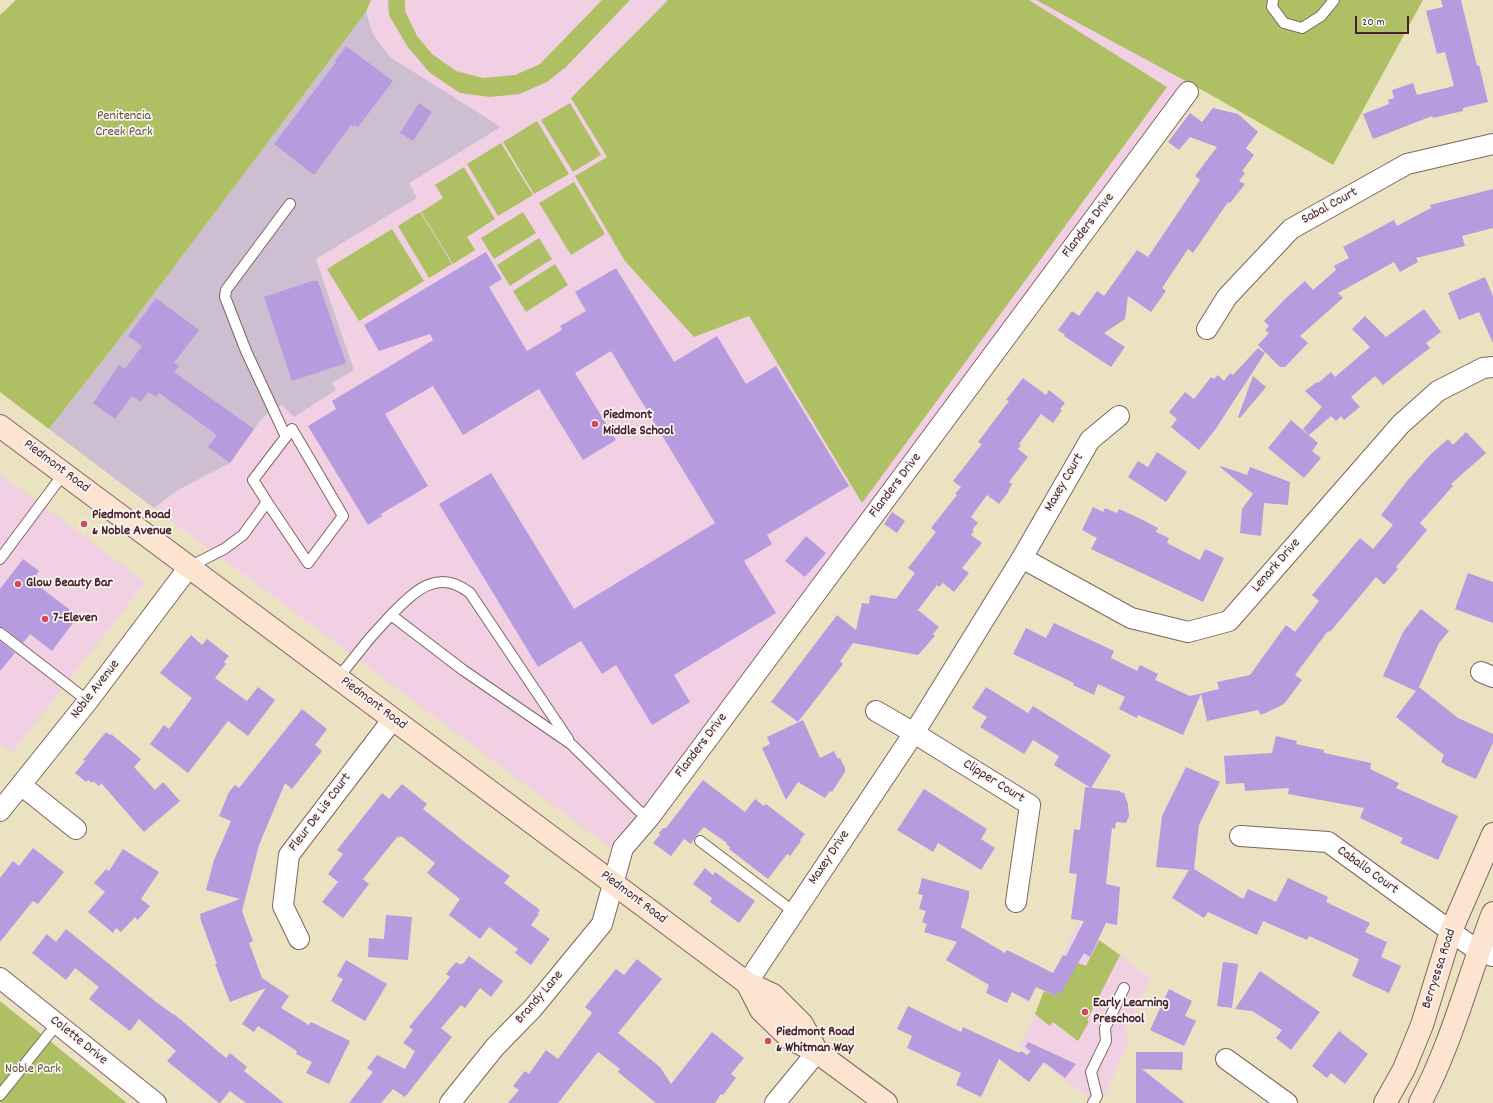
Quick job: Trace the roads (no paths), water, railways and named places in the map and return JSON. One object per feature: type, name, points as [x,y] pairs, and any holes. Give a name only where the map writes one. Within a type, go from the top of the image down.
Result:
[{"type":"main road","name":"Piedmont Road","points":[[0,426],[747,983],[774,996],[802,1024],[817,1052],[886,1103]]},
{"type":"main road","name":"Berryessa Road","points":[[1385,1103],[1404,1069],[1422,1025],[1451,931],[1493,834]]},
{"type":"main road","points":[[1420,1103],[1431,1083],[1486,953],[1493,913]]},
{"type":"street","name":"Flanders Drive","points":[[612,883],[622,848],[649,818],[1188,92]]},
{"type":"street","name":"Sabal Court","points":[[1207,329],[1227,297],[1291,229],[1407,164],[1493,144]]},
{"type":"street","name":"Lenark Drive","points":[[1022,558],[1131,618],[1188,632],[1229,621],[1401,424],[1438,391],[1483,368],[1493,367]]},
{"type":"street","name":"Maxey Court","points":[[1022,558],[1090,440],[1119,416]]},
{"type":"street","name":"Maxey Drive","points":[[747,983],[914,733],[1022,558]]},
{"type":"street","name":"Noble Avenue","points":[[0,811],[88,701],[189,567]]},
{"type":"street","points":[[876,711],[914,733]]},
{"type":"street","name":"Fleur De Lis Court","points":[[299,940],[283,906],[289,855],[393,719]]},
{"type":"street","name":"Clipper Court","points":[[914,733],[1030,806],[1016,902]]},
{"type":"street","points":[[21,785],[76,829]]},
{"type":"street","name":"Caballo Court","points":[[1240,836],[1328,842],[1451,931],[1486,953]]},
{"type":"street","name":"Brandy Lane","points":[[450,1103],[495,1047],[533,1008],[602,924],[612,883]]},
{"type":"street","name":"Colette Drive","points":[[0,978],[156,1103]]},
{"type":"street","points":[[774,1103],[817,1052]]},
{"type":"street","points":[[1226,1060],[1287,1103]]},
{"type":"lane","points":[[1273,0],[1272,7],[1284,23],[1302,28],[1321,16],[1334,0]]},
{"type":"lane","points":[[286,437],[246,351],[225,297],[226,290],[290,204]]},
{"type":"lane","points":[[292,429],[344,516],[308,563],[267,502],[253,480],[292,429]]},
{"type":"lane","points":[[0,559],[64,474]]},
{"type":"lane","points":[[189,567],[224,549],[243,535],[267,502]]},
{"type":"lane","points":[[338,678],[370,638],[411,595],[428,584],[448,582],[463,588],[470,593],[571,744]]},
{"type":"lane","points":[[391,616],[463,670],[571,744],[638,810],[649,818]]},
{"type":"lane","points":[[0,633],[88,701]]},
{"type":"lane","points":[[700,842],[794,912]]},
{"type":"lane","points":[[1093,1103],[1097,1096],[1091,1072],[1106,1041],[1105,1028],[1124,988]]},
{"type":"lane","points":[[0,1095],[57,1024]]},
{"type":"place","name":"Piedmont Middle School","points":[[595,424]]},
{"type":"place","name":"Piedmont Road & Noble Avenue","points":[[84,524]]},
{"type":"place","name":"Glow Beauty Bar","points":[[18,584]]},
{"type":"place","name":"7-Eleven","points":[[45,619]]},
{"type":"place","name":"Early Learning Preschool","points":[[1085,1012]]},
{"type":"place","name":"Piedmont Road & Whitman Way","points":[[768,1041]]},
{"type":"park label","name":"Penitencia Creek Park","points":[[124,126]]},
{"type":"park label","name":"Noble Park","points":[[33,1070]]}]
